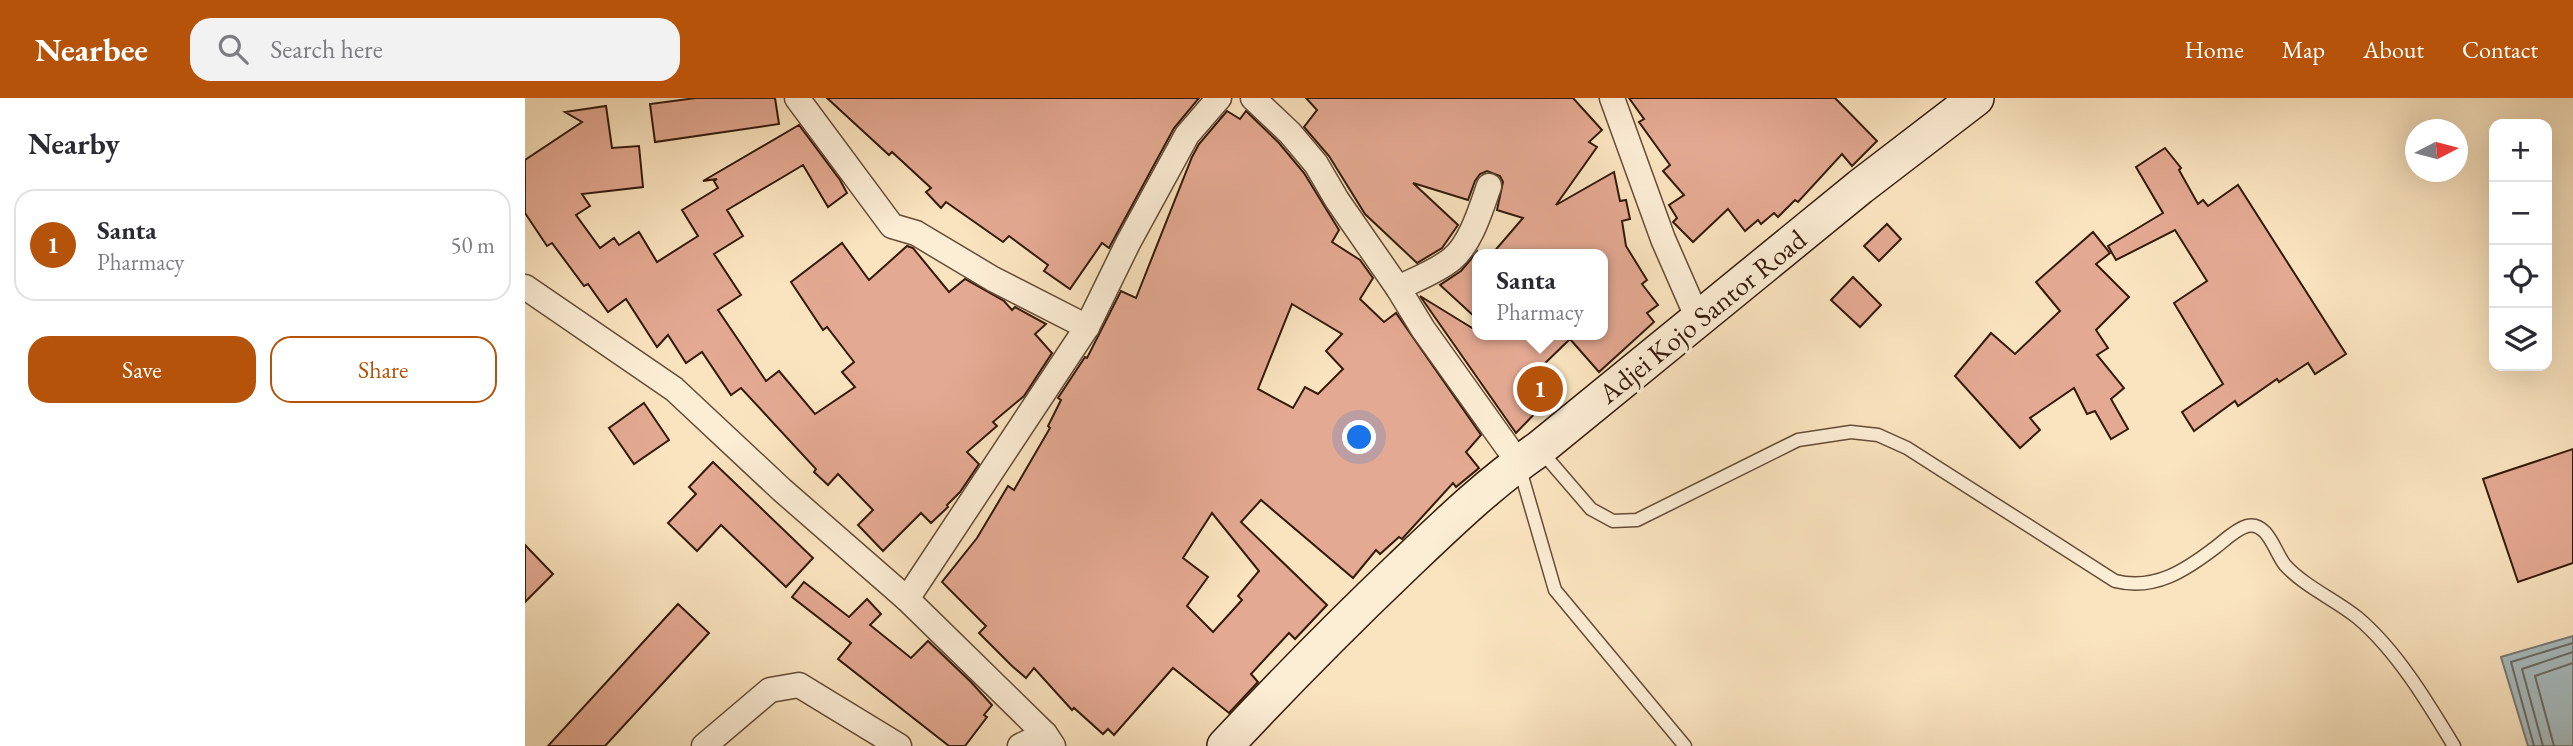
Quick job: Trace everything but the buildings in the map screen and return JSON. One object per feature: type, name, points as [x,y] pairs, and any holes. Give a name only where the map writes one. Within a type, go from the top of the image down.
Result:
[{"type":"street","points":[[797,98],[892,226],[916,233],[993,279],[1087,327]]},
{"type":"street","points":[[907,599],[1087,327],[1128,243],[1187,135],[1219,98]]},
{"type":"street","points":[[1253,98],[1290,133],[1316,163],[1337,200],[1423,328],[1529,455]]},
{"type":"street","points":[[1612,98],[1663,239],[1698,319]]},
{"type":"street","name":"Adjei Kojo Santor Road","points":[[1225,746],[1346,621],[1432,539],[1529,455],[1860,187],[1976,98]]},
{"type":"street","points":[[1398,288],[1435,271],[1455,257],[1476,224],[1489,186]]},
{"type":"street","points":[[525,288],[674,389],[782,490],[907,599],[1049,740]]},
{"type":"street","points":[[704,746],[770,690],[799,685],[899,746]]},
{"type":"street","points":[[1020,746],[1049,740]]},
{"type":"lane","points":[[1529,455],[1591,509],[1613,521],[1637,520],[1798,440],[1851,432],[1878,435],[1907,448],[2115,581],[2130,585],[2157,582],[2186,569],[2232,535],[2246,527],[2255,526],[2263,529],[2285,564],[2359,619],[2385,645],[2434,713],[2454,746]]},
{"type":"lane","points":[[1529,455],[1555,590],[1685,746]]},
{"type":"water","points":[[2573,636],[2573,746],[2528,746],[2501,657]]},
{"type":"place","name":"Santa","points":[[1540,389]]}]
